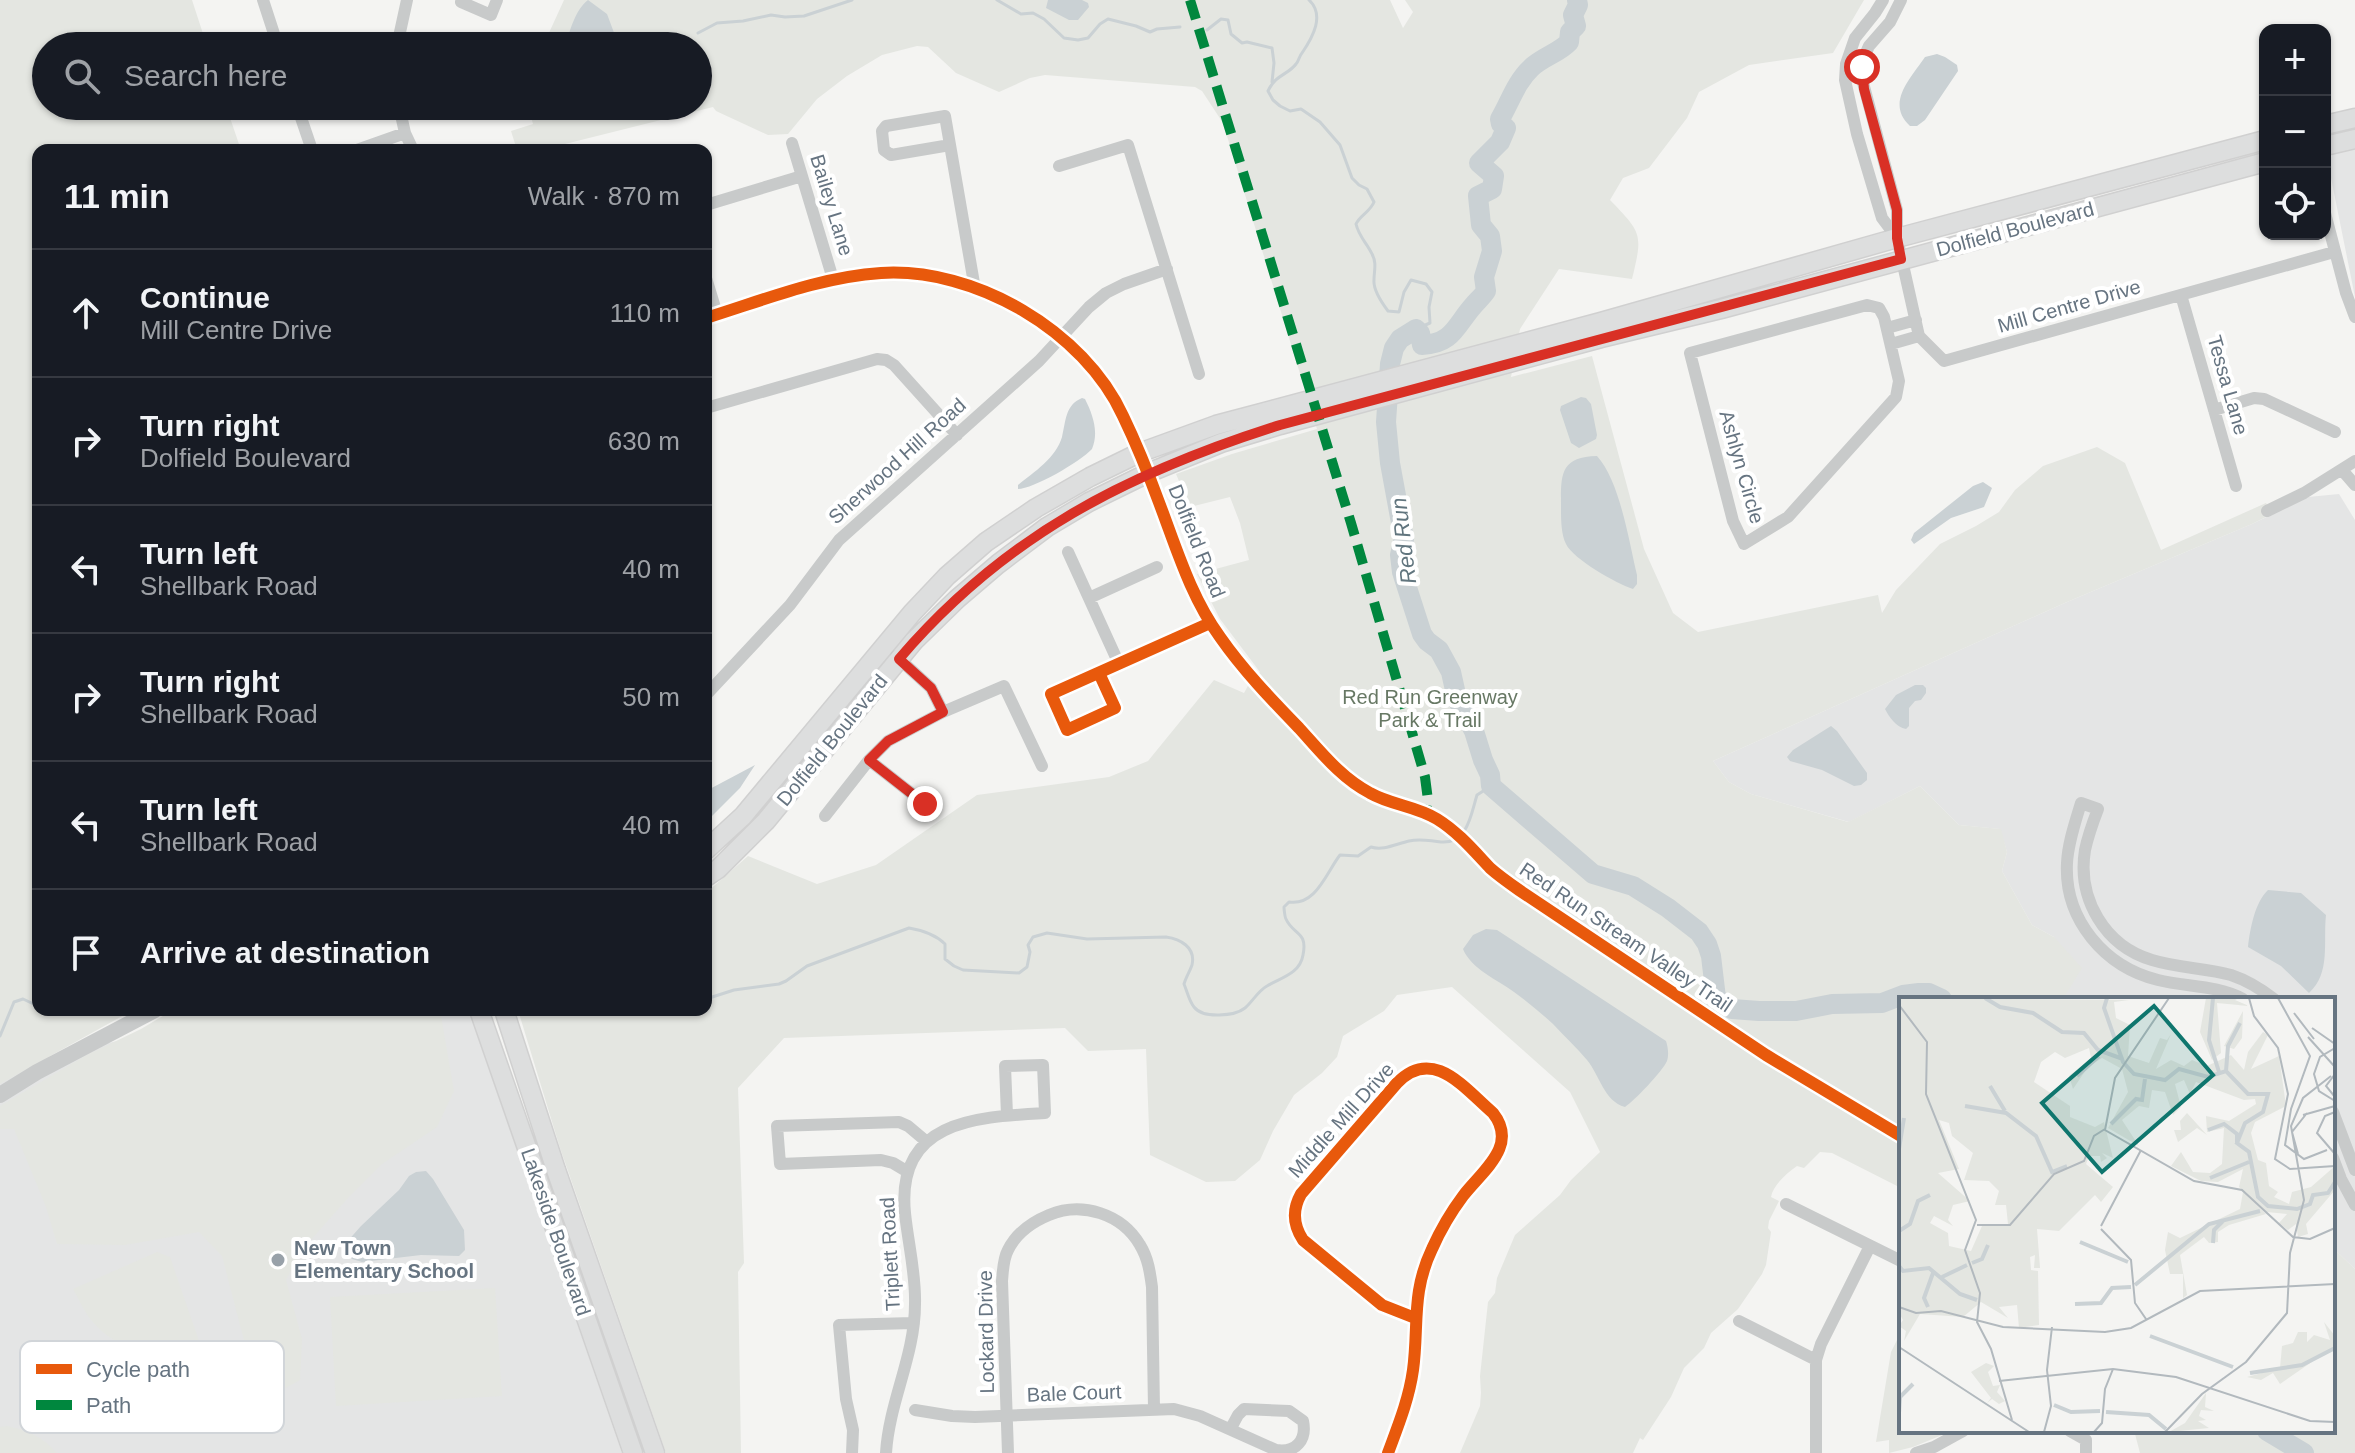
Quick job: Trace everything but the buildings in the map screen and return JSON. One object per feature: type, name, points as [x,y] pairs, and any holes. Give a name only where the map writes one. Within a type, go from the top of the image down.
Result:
[{"type":"main road","points":[[2331,124],[2355,118]]},
{"type":"main road","points":[[2331,145],[2355,139]]},
{"type":"main road","name":"Dolfield Boulevard","points":[[712,844],[743,816],[883,647],[947,576],[986,542],[1060,495],[1139,453],[1216,425],[1278,417],[1520,352],[1897,238],[2259,142]]},
{"type":"main road","name":"Dolfield Boulevard","points":[[1520,352],[1721,309],[2259,164]]},
{"type":"main road","name":"Dolfield Boulevard","points":[[712,873],[766,821],[899,659],[957,599],[1025,544],[1089,502],[1278,417]]},
{"type":"main road","name":"Lakeside Boulevard","points":[[481,1016],[633,1453]]},
{"type":"main road","points":[[495,1016],[528,1113],[556,1170]]},
{"type":"main road","name":"Lakeside Boulevard","points":[[506,1016],[655,1453]]},
{"type":"street","points":[[263,0],[273,32]]},
{"type":"street","points":[[400,32],[407,0]]},
{"type":"street","points":[[462,0],[491,15],[497,0]]},
{"type":"street","points":[[1883,0],[1855,38],[1846,64],[1845,80],[1882,218],[1897,238]]},
{"type":"street","points":[[1891,344],[1919,336],[1897,238],[1897,210],[1864,89],[1862,67],[1869,46],[1890,22],[1901,0]]},
{"type":"street","points":[[950,145],[891,155],[884,150],[882,131],[886,126],[945,116],[975,289]]},
{"type":"street","points":[[302,120],[310,144]]},
{"type":"street","points":[[402,120],[410,144]]},
{"type":"street","points":[[374,144],[405,133]]},
{"type":"street","name":"Bailey Lane","points":[[792,143],[833,279]]},
{"type":"street","points":[[1059,166],[1128,145],[1199,374]]},
{"type":"street","points":[[712,203],[802,176]]},
{"type":"street","points":[[2331,239],[2355,317]]},
{"type":"street","name":"Mill Centre Drive","points":[[1919,336],[1944,361],[2334,252]]},
{"type":"street","name":"Sherwood Hill Road","points":[[712,689],[790,605],[839,540],[1062,339],[1089,307],[1124,284],[1167,269]]},
{"type":"street","name":"Dolfield Road","points":[[712,316],[833,279],[884,273],[914,275],[975,289],[1034,317],[1062,339],[1084,358],[1103,381],[1122,413],[1188,578],[1210,623],[1119,664]]},
{"type":"street","name":"Tessa Lane","points":[[2181,295],[2236,486]]},
{"type":"street","name":"Ashlyn Circle","points":[[1867,305],[1879,308],[1891,344],[1900,386],[1892,404],[1788,517],[1744,544],[1730,510],[1690,353],[1867,305]]},
{"type":"street","points":[[1887,328],[1916,320]]},
{"type":"street","points":[[712,406],[877,359],[886,360],[957,435]]},
{"type":"street","points":[[2214,410],[2254,398],[2264,399],[2335,432]]},
{"type":"street","points":[[2267,511],[2304,493],[2355,461]]},
{"type":"street","points":[[2342,470],[2355,485]]},
{"type":"street","points":[[1068,552],[1119,664],[1051,694],[1067,730],[1115,708],[1099,673]]},
{"type":"street","points":[[1089,598],[1157,567]]},
{"type":"street","points":[[883,647],[931,688],[943,712]]},
{"type":"street","points":[[825,816],[888,741],[943,712],[1004,686],[1042,766]]},
{"type":"street","points":[[869,760],[925,804]]},
{"type":"street","points":[[2238,997],[2223,991],[2145,977],[2119,964],[2097,946],[2076,914],[2067,878],[2069,845],[2081,803],[2098,809],[2085,849],[2084,876],[2091,905],[2110,935],[2136,954],[2167,964],[2230,975],[2271,997]]},
{"type":"street","points":[[0,1095],[144,1016]]},
{"type":"street","name":"Triplett Road","points":[[886,1453],[891,1416],[908,1357],[913,1323],[914,1284],[904,1210],[908,1172],[927,1142],[956,1124],[978,1118],[1045,1113],[1043,1065],[1005,1066],[1007,1115]]},
{"type":"street","name":"Middle Mill Drive","points":[[1388,1453],[1409,1395],[1417,1295],[1431,1251],[1463,1195],[1499,1152],[1502,1130],[1493,1113],[1448,1074],[1424,1067],[1405,1074],[1301,1194],[1294,1212],[1303,1240],[1382,1305],[1415,1318]]},
{"type":"street","points":[[2335,1117],[2355,1170]]},
{"type":"street","points":[[908,1172],[881,1160],[780,1164],[777,1126],[899,1122],[927,1142]]},
{"type":"street","points":[[2335,1162],[2355,1205]]},
{"type":"street","points":[[1786,1204],[1899,1260]]},
{"type":"street","name":"Lockard Drive","points":[[1008,1453],[1002,1281],[1008,1251],[1027,1227],[1040,1218],[1085,1209],[1116,1221],[1139,1243],[1146,1257],[1152,1287],[1154,1409]]},
{"type":"street","points":[[1816,1453],[1816,1360],[1870,1246]]},
{"type":"street","points":[[1739,1321],[1816,1360]]},
{"type":"street","points":[[852,1453],[853,1430],[844,1390],[839,1325],[913,1323]]},
{"type":"street","name":"Bale Court","points":[[915,1410],[952,1416],[1154,1409],[1186,1411],[1284,1451],[1299,1445],[1305,1430],[1303,1421],[1289,1411],[1252,1409],[1244,1409],[1231,1428]]},
{"type":"street","points":[[1916,1453],[1935,1450],[1960,1433]]},
{"type":"street","points":[[2074,1433],[2086,1440],[2086,1453]]},
{"type":"shaded area","points":[[588,0],[607,14],[614,32],[569,32]]},
{"type":"shaded area","points":[[1048,0],[1082,0],[1089,7],[1078,20],[1069,20],[1046,8]]},
{"type":"shaded area","points":[[1937,54],[1957,65],[1958,71],[1925,120],[1917,126],[1910,126],[1900,108],[1903,91],[1925,57]]},
{"type":"shaded area","points":[[2355,145],[2355,297],[2331,178],[2332,153]]},
{"type":"shaded area","points":[[1581,397],[1591,404],[1597,435],[1596,439],[1579,448],[1571,443],[1560,410],[1561,406]]},
{"type":"shaded area","points":[[1082,398],[1088,405],[1094,424],[1092,449],[1056,474],[1018,489],[1018,485],[1055,452],[1069,409]]},
{"type":"shaded area","points":[[1597,456],[1612,480],[1623,512],[1637,575],[1637,584],[1633,589],[1586,564],[1570,550],[1563,536],[1561,496],[1565,470],[1575,460]]},
{"type":"shaded area","points":[[1983,482],[1992,488],[1984,507],[1951,518],[1914,544],[1911,540],[1914,533],[1973,486]]},
{"type":"shaded area","points":[[2339,494],[2355,520],[2355,1269],[2335,1250],[2335,997],[2066,997],[2054,937],[2032,925],[2002,871],[2007,852],[2000,829],[1959,825],[1920,786],[1849,822],[1751,794],[1729,782],[1713,761],[2308,497]]},
{"type":"shaded area","points":[[1915,685],[1923,685],[1926,693],[1909,708],[1909,726],[1902,728],[1885,709],[1896,695]]},
{"type":"shaded area","points":[[1831,726],[1867,773],[1867,780],[1861,785],[1854,786],[1822,770],[1790,761],[1787,757]]},
{"type":"shaded area","points":[[755,765],[740,788],[712,816],[712,788]]},
{"type":"shaded area","points":[[2268,890],[2301,893],[2326,915],[2323,967],[2321,976],[2309,993],[2281,966],[2248,947],[2256,909]]},
{"type":"shaded area","points":[[1486,929],[1497,930],[1666,1041],[1667,1061],[1629,1104],[1625,1107],[1612,1099],[1592,1066],[1553,1024],[1478,968],[1467,956],[1463,949],[1473,935]]},
{"type":"shaded area","name":"New Town Elementary School","points":[[360,1016],[471,1016],[622,1453],[0,1453],[0,1068],[130,1038]]},
{"type":"shaded area","points":[[426,1171],[464,1230],[465,1250],[459,1256],[421,1255],[362,1262],[352,1259],[347,1253],[346,1243],[409,1176]]},
{"type":"green space","points":[[0,0],[192,0],[202,32],[32,32],[32,120],[231,120],[239,144],[32,144],[32,1016],[122,1016],[0,1084]]},
{"type":"green space","name":"Red Run Greenway Park & Trail","points":[[564,0],[1390,0],[1403,28],[1413,12],[1405,0],[1864,0],[1833,53],[1749,65],[1699,92],[1687,118],[1649,168],[1623,178],[1610,200],[1637,235],[1638,252],[1632,279],[1559,269],[1520,329],[1511,377],[1592,356],[1644,549],[1673,613],[1698,632],[1878,595],[1882,613],[1896,590],[1940,544],[1999,512],[2015,490],[2043,466],[2097,447],[2125,463],[2161,550],[2266,503],[2272,514],[2252,524],[2067,602],[1713,761],[1729,782],[1751,794],[1848,822],[1920,786],[1959,825],[2001,829],[2007,852],[2002,871],[2032,925],[2054,937],[2082,968],[2065,997],[1899,997],[1899,1187],[1832,1153],[1820,1152],[1804,1168],[1797,1166],[1785,1176],[1774,1188],[1771,1197],[1779,1201],[1769,1221],[1771,1232],[1762,1274],[1738,1309],[1711,1333],[1704,1348],[1684,1368],[1671,1397],[1643,1440],[1640,1438],[1633,1453],[1460,1453],[1480,1406],[1488,1302],[1495,1293],[1497,1278],[1515,1235],[1560,1195],[1600,1152],[1570,1092],[1452,987],[1397,995],[1384,1011],[1343,1036],[1337,1057],[1294,1095],[1260,1160],[1235,1181],[1206,1182],[1150,1155],[1146,1049],[1088,1051],[1065,1028],[784,1038],[738,1088],[744,1263],[738,1272],[741,1453],[666,1453],[560,1148],[520,1016],[712,1016],[712,888],[748,856],[817,884],[876,865],[977,795],[1109,777],[1148,761],[1214,680],[1244,693],[1260,672],[1220,619],[1197,574],[1249,560],[1240,523],[1230,497],[1190,507],[1176,474],[1317,429],[1223,123],[1202,91],[1195,87],[1045,75],[999,92],[956,73],[928,47],[917,46],[882,55],[817,99],[788,134],[768,135],[712,107],[712,32],[549,32]]},
{"type":"green space","name":"Red Run Greenway Park & Trail","points":[[532,120],[661,120],[565,144],[515,144],[511,131],[533,124]]},
{"type":"green space","points":[[163,1016],[441,1016],[454,1091],[437,1127],[382,1164],[301,1251],[286,1280],[302,1339],[300,1380],[284,1389],[284,1341],[244,1341],[222,1256],[199,1232],[125,1245],[57,1244],[46,1207],[14,1129],[0,1129],[0,1106],[85,1056]]},
{"type":"green space","points":[[2335,1250],[2355,1269],[2355,1453],[2140,1453],[2135,1434],[2335,1433]]},
{"type":"green space","points":[[157,1252],[170,1257],[199,1341],[116,1341],[89,1317],[73,1289]]},
{"type":"green space","points":[[495,1288],[502,1396],[336,1406],[330,1297]]},
{"type":"green space","points":[[1899,1336],[1899,1433],[1942,1435],[1889,1453],[1889,1440],[1876,1442],[1891,1352]]},
{"type":"green space","points":[[7,1426],[20,1430],[20,1433],[34,1435],[57,1453],[0,1453],[0,1427]]},
{"type":"waterway","points":[[700,32],[717,23],[771,15],[804,16],[852,0]]},
{"type":"waterway","points":[[997,0],[1021,14],[1033,13],[1044,19],[1064,38],[1088,38],[1108,19],[1150,32],[1180,27]]},
{"type":"waterway","points":[[1309,0],[1317,19],[1313,33],[1297,63],[1268,91],[1280,106],[1290,111],[1301,109],[1320,122],[1340,145],[1352,178],[1367,189],[1374,202],[1356,224],[1374,257],[1375,288],[1388,311],[1399,312],[1411,280],[1426,284],[1432,292],[1430,323],[1416,329]]},
{"type":"waterway","name":"Red Run","points":[[1577,0],[1573,15],[1576,26],[1570,32],[1569,42],[1535,64],[1521,79],[1500,119],[1506,128],[1500,142],[1479,163],[1494,176],[1492,189],[1478,196],[1481,225],[1490,236],[1492,251],[1484,277],[1486,291],[1453,332],[1441,341],[1422,345],[1416,329],[1400,339],[1390,364],[1386,422],[1404,539],[1400,555],[1402,572],[1422,634],[1439,650],[1451,672],[1457,699],[1474,731],[1491,786],[1593,874],[1633,886],[1699,932],[1711,956],[1716,998],[1732,1009],[1796,1011],[1832,1004],[1882,1003],[1919,993],[1938,997]]},
{"type":"waterway","points":[[1207,30],[1221,19],[1228,20],[1231,34],[1242,43],[1272,48],[1272,82]]},
{"type":"waterway","points":[[712,997],[734,990],[779,984],[807,966],[909,928],[928,933],[945,944],[945,959],[963,970],[1019,973],[1027,967],[1028,945],[1033,937],[1047,933],[1087,939],[1171,938],[1186,945],[1192,953],[1192,965],[1184,984],[1194,1007],[1211,1015],[1234,1013],[1245,1008],[1264,988],[1298,967],[1303,955],[1302,937],[1289,924],[1284,907],[1289,902],[1298,902],[1313,894],[1340,855],[1358,856],[1371,847],[1385,848],[1413,840],[1441,842],[1457,838],[1467,826],[1477,795],[1491,786]]},
{"type":"waterway","points":[[0,1036],[14,1002],[23,999],[32,1003]]},
{"type":"waterway","name":"Red Run","points":[[2270,1433],[2304,1453]]},
{"type":"marked path","points":[[1190,0],[1351,523],[1425,777],[1428,800],[1425,814]]},
{"type":"cycle path","name":"Red Run Stream Valley Trail","points":[[712,316],[792,290],[836,279],[881,273],[917,274],[953,281],[989,293],[1023,310],[1082,357],[1105,385],[1123,416],[1186,573],[1210,622],[1248,673],[1340,772],[1378,797],[1437,819],[1519,890],[1766,1055],[1899,1135]]},
{"type":"cycle path","points":[[1099,673],[1115,708],[1067,730],[1051,694],[1210,623]]},
{"type":"cycle path","points":[[1388,1453],[1411,1381],[1418,1295],[1425,1265],[1454,1208],[1495,1158],[1502,1136],[1493,1113],[1471,1093],[1448,1075],[1423,1069],[1410,1073],[1397,1083],[1301,1194],[1295,1212],[1297,1229],[1303,1240],[1382,1305],[1415,1318]]},
{"type":"place","name":"New Town Elementary School","points":[[278,1260]]},
{"type":"route","points":[[925,804],[869,760],[888,741],[943,712],[931,688],[899,659],[935,619],[979,580],[1047,527],[1089,502],[1183,458],[1280,425],[1901,259],[1897,210],[1874,131],[1862,67]]}]
